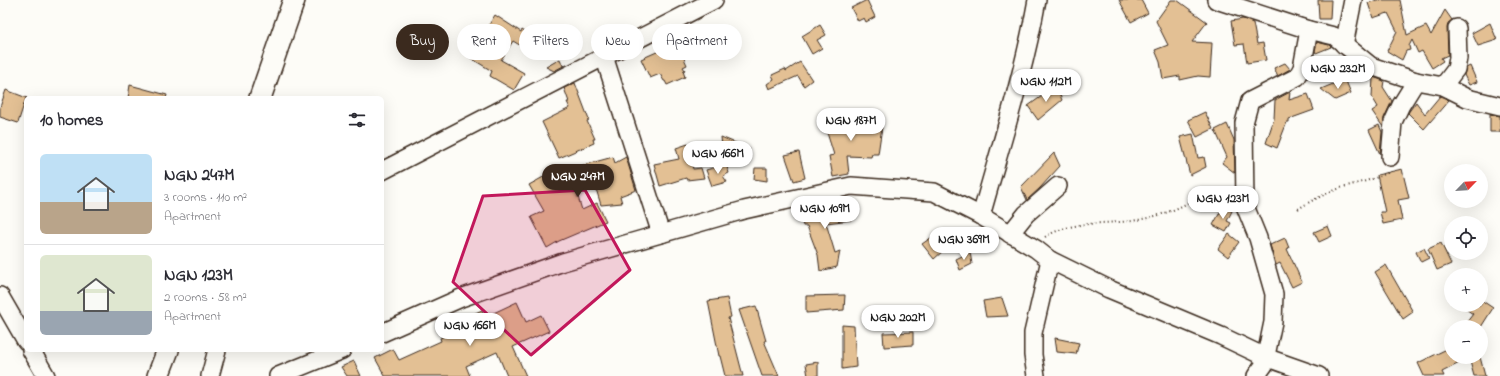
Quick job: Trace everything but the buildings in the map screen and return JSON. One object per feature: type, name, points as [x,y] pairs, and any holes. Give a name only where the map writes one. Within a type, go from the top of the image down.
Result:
[{"type":"main road","points":[[261,96],[294,0]]},
{"type":"main road","points":[[158,376],[167,352]]},
{"type":"street","points":[[644,36],[714,0]]},
{"type":"street","points":[[981,216],[1018,86],[1031,34],[1037,0]]},
{"type":"street","points":[[1216,0],[1308,30],[1334,36],[1371,66],[1416,80],[1443,86],[1467,98],[1500,106]]},
{"type":"street","points":[[1344,45],[1353,0]]},
{"type":"street","points":[[1443,86],[1456,69],[1458,58],[1457,28]]},
{"type":"street","points":[[1256,376],[1264,365],[1273,322],[1274,294],[1258,238],[1245,206],[1244,123],[1250,101],[1298,77],[1302,68],[1308,30]]},
{"type":"street","points":[[384,170],[596,60]]},
{"type":"street","points":[[605,60],[661,234]]},
{"type":"street","points":[[1390,157],[1393,122],[1416,80]]},
{"type":"street","points":[[384,332],[461,298],[563,262],[744,210],[851,186],[934,192],[981,216],[1050,260],[1109,288],[1221,336],[1265,357],[1319,376]]},
{"type":"street","points":[[1010,234],[1026,214],[1058,186]]},
{"type":"street","points":[[1036,376],[1032,355],[1033,333],[1050,260]]},
{"type":"street","points":[[0,296],[24,338]]},
{"type":"street","points":[[32,352],[46,376]]},
{"type":"street","points":[[210,376],[216,352]]},
{"type":"street","points":[[278,376],[337,352]]},
{"type":"path","points":[[1298,209],[1312,199],[1342,188],[1380,177],[1387,173],[1390,157]]},
{"type":"path","points":[[1036,250],[1045,236],[1060,230],[1093,223],[1132,221],[1155,216],[1173,211],[1193,200]]},
{"type":"highlighted area","points":[[585,190],[630,270],[531,355],[453,282],[483,196]]}]
